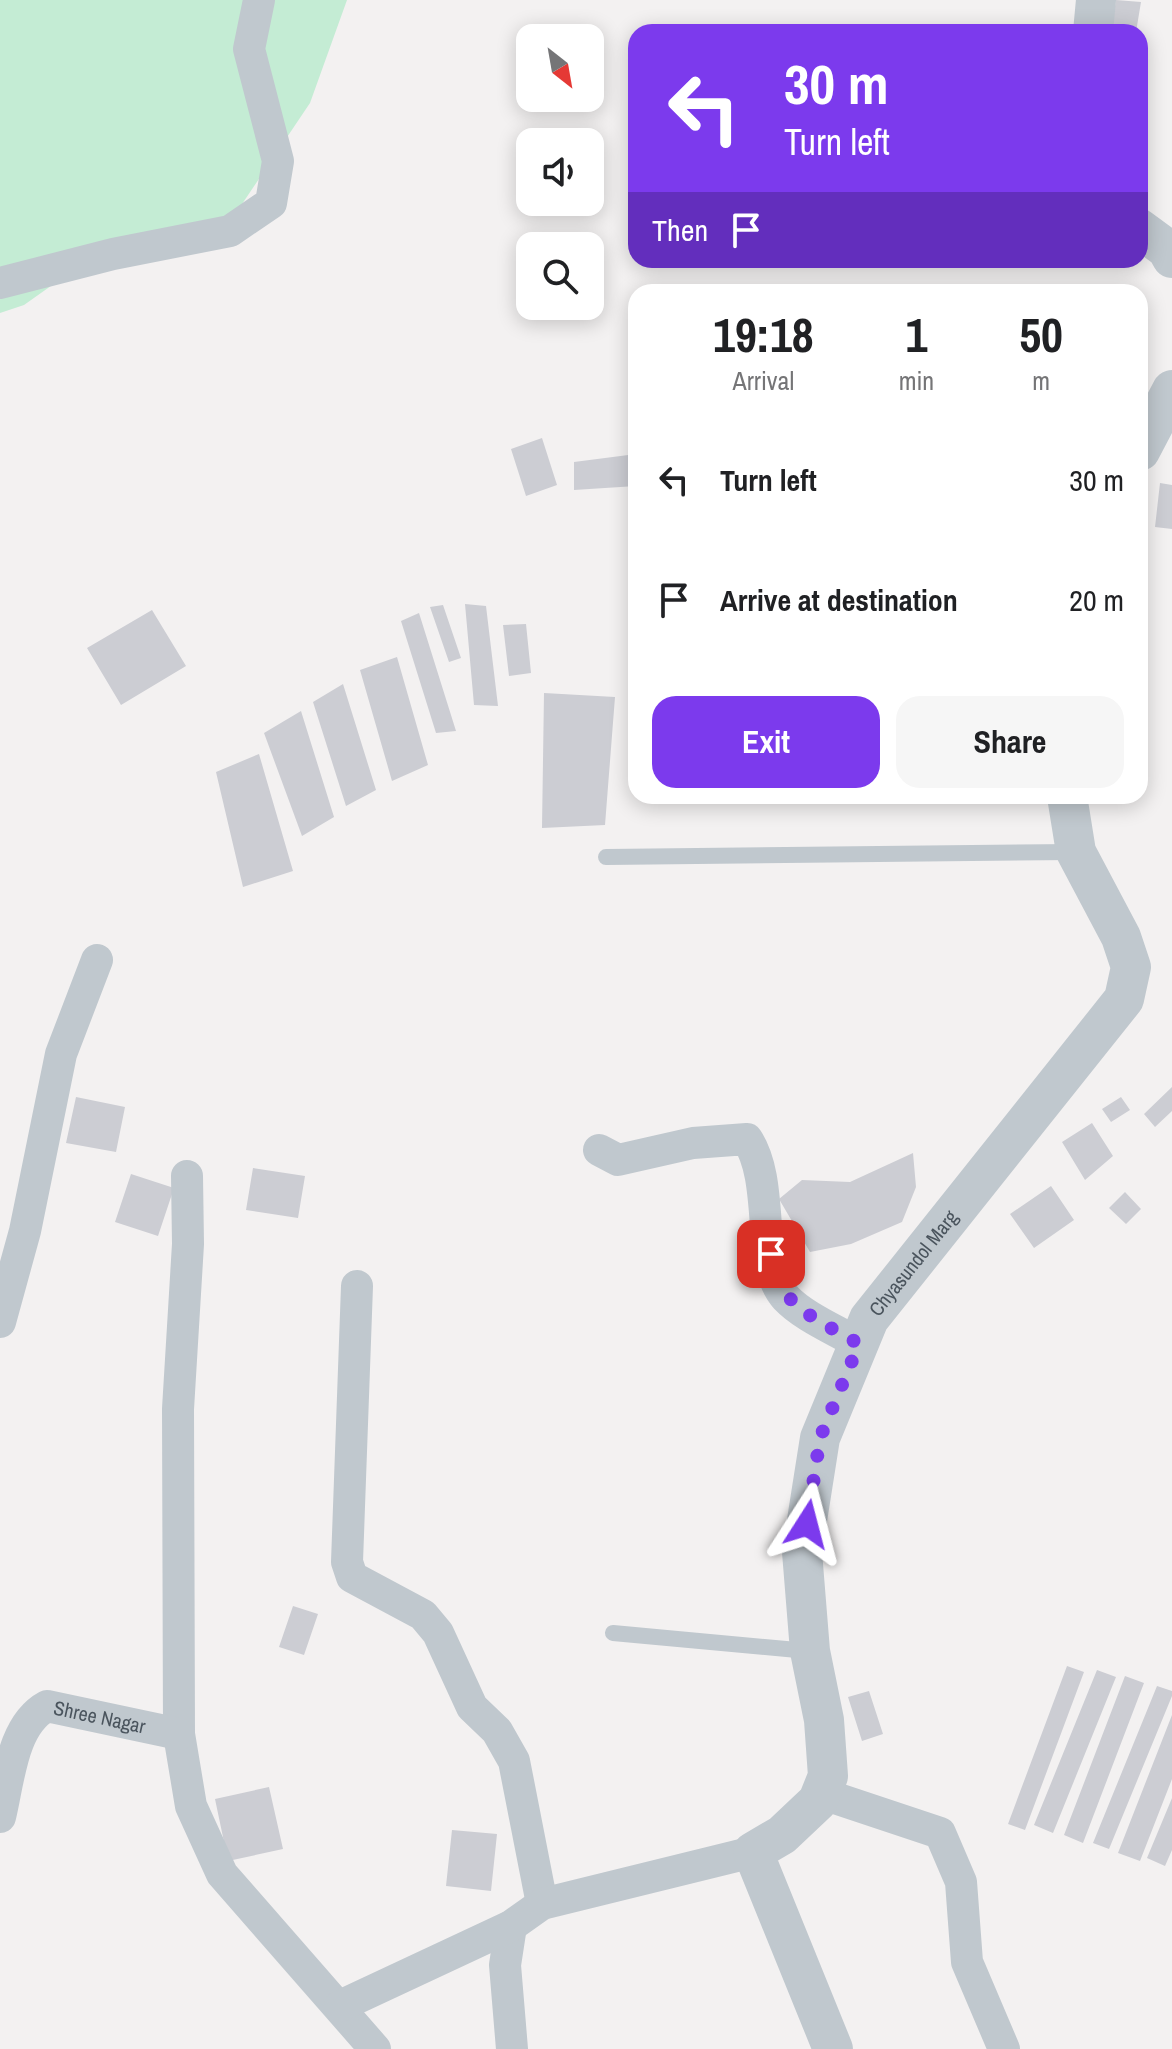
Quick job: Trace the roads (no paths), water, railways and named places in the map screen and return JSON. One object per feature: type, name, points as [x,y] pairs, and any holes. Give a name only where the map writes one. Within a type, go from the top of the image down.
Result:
[{"type":"street","points":[[0,283],[113,254],[230,231],[271,203],[278,161],[249,49],[259,0]]},
{"type":"street","points":[[1094,24],[1096,0]]},
{"type":"street","points":[[1148,235],[1167,249],[1172,258]]},
{"type":"street","points":[[1148,436],[1172,390]]},
{"type":"street","name":"Chyasundol Marg","points":[[823,1794],[828,1776],[824,1720],[810,1651],[802,1552],[820,1438],[869,1319],[1124,999],[1131,967],[1121,937],[1076,852],[1068,804]]},
{"type":"street","points":[[0,1322],[25,1231],[61,1054],[97,960]]},
{"type":"street","points":[[599,1150],[618,1160],[693,1143],[747,1139],[759,1157],[773,1276],[785,1298],[859,1344]]},
{"type":"street","points":[[187,1176],[188,1244],[178,1409],[179,1734],[191,1806],[222,1874],[375,2049]]},
{"type":"street","points":[[357,1286],[347,1562],[352,1577],[423,1615],[438,1633],[472,1707],[497,1731],[514,1761],[542,1904]]},
{"type":"street","name":"Shree Nagar","points":[[0,1817],[22,1731],[32,1714],[47,1706],[179,1734]]},
{"type":"street","points":[[340,2006],[511,1926],[542,1904],[753,1852],[782,1835],[823,1794],[940,1833],[961,1882],[967,1962],[1004,2049]]},
{"type":"street","points":[[753,1852],[833,2049]]},
{"type":"street","points":[[511,1926],[505,1965],[512,2049]]},
{"type":"lane","points":[[606,857],[1076,852]]},
{"type":"lane","points":[[613,1633],[810,1651]]}]
